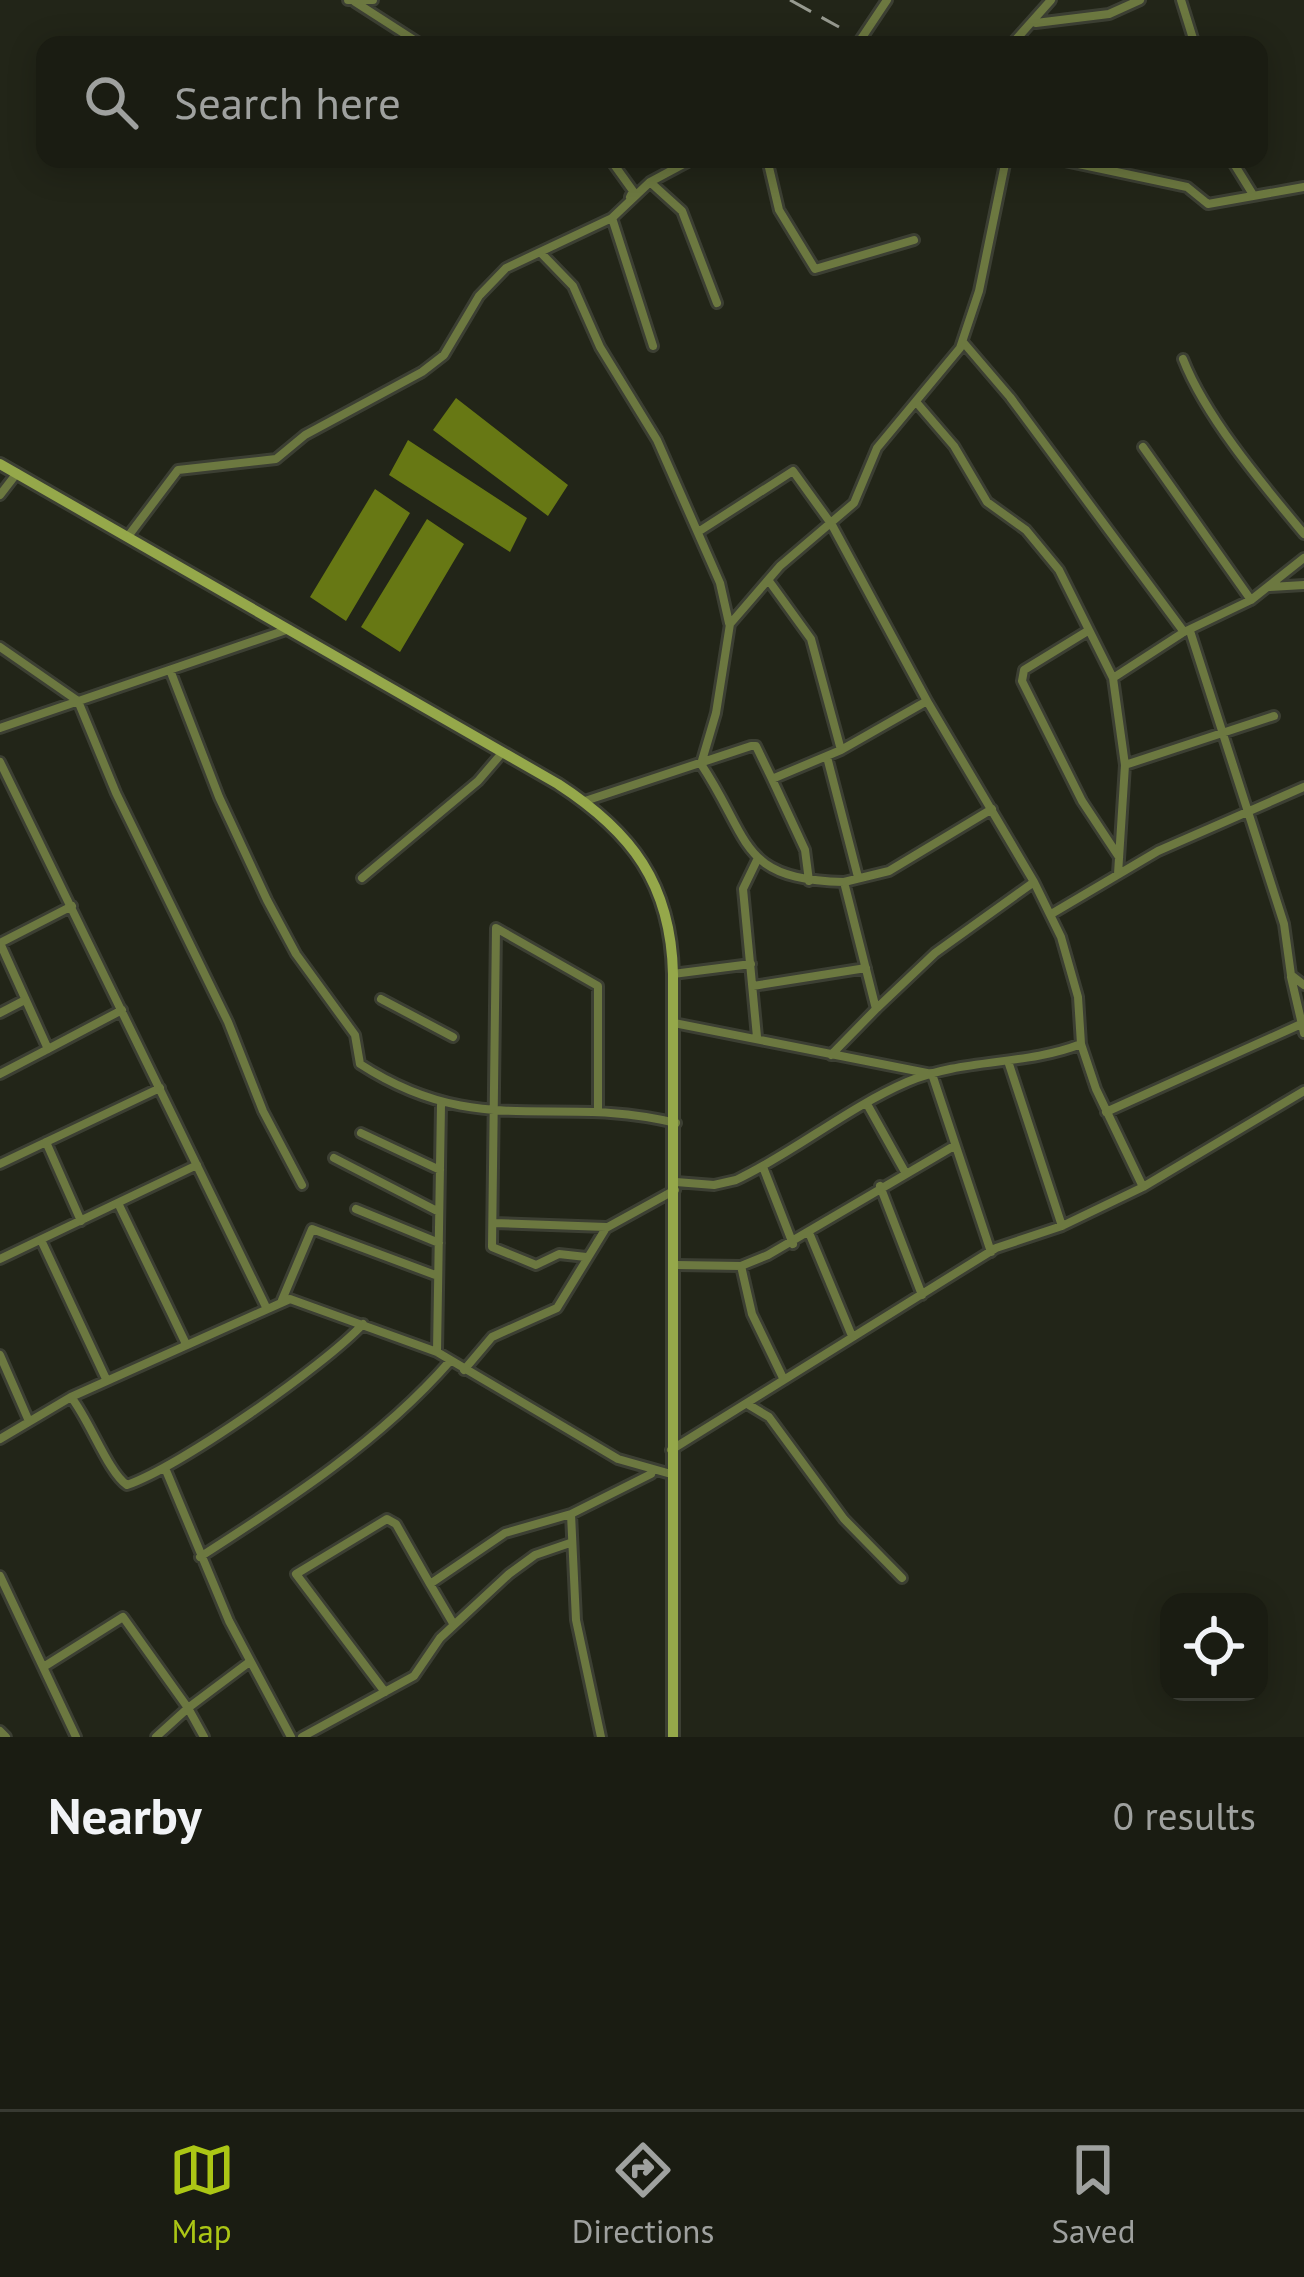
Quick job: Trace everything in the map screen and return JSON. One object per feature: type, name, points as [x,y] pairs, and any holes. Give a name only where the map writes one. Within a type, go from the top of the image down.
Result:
[{"type":"street","points":[[352,1],[373,0]]},
{"type":"street","points":[[863,36],[887,0]]},
{"type":"street","points":[[1022,36],[1051,0]]},
{"type":"street","points":[[1036,23],[1109,14],[1140,0]]},
{"type":"street","points":[[1181,0],[1192,36]]},
{"type":"street","points":[[352,1],[408,36]]},
{"type":"street","points":[[617,168],[633,190],[628,200]]},
{"type":"street","points":[[129,536],[178,470],[276,459],[305,435],[434,364],[499,273],[612,218],[650,182],[676,168]]},
{"type":"street","points":[[769,168],[778,210],[814,269],[914,240]]},
{"type":"street","points":[[730,624],[854,503],[877,448],[963,342],[1004,168]]},
{"type":"street","points":[[1097,168],[1187,187],[1208,204],[1304,187]]},
{"type":"street","points":[[1236,168],[1252,194]]},
{"type":"street","points":[[650,182],[686,217],[717,303]]},
{"type":"street","points":[[612,218],[653,346]]},
{"type":"street","points":[[541,253],[579,296],[600,347],[657,440],[720,583],[730,624],[716,713],[700,764],[757,860],[787,878],[844,882],[889,872],[992,809]]},
{"type":"street","points":[[963,342],[1187,631],[1284,924],[1302,1029],[1106,1112]]},
{"type":"street","points":[[1184,359],[1197,389],[1275,503],[1304,534]]},
{"type":"street","points":[[917,403],[954,446],[987,502],[1014,519],[1046,552],[1113,678],[1124,765],[1118,874]]},
{"type":"street","points":[[1143,447],[1251,600]]},
{"type":"street","points":[[0,464],[585,801],[654,876],[672,948],[673,974],[673,1737]]},
{"type":"street","points":[[698,532],[791,470],[832,525],[927,701],[1053,913],[1078,997],[1081,1044],[1106,1112],[1143,1187]]},
{"type":"street","points":[[0,495],[16,473]]},
{"type":"street","points":[[1113,678],[1187,631],[1251,600],[1304,558]]},
{"type":"street","points":[[769,581],[811,639],[841,750]]},
{"type":"street","points":[[1270,587],[1304,585]]},
{"type":"street","points":[[0,728],[290,628]]},
{"type":"street","points":[[1086,632],[1024,670],[1022,681],[1082,801],[1120,858]]},
{"type":"street","points":[[0,647],[78,701],[116,793],[228,1022],[263,1111],[302,1185]]},
{"type":"street","points":[[170,670],[257,880],[296,954],[355,1035],[357,1060],[441,1105],[493,1113],[598,1110],[676,1123]]},
{"type":"street","points":[[772,779],[841,750],[927,701]]},
{"type":"street","points":[[1124,765],[1274,716]]},
{"type":"street","points":[[585,801],[757,746],[805,850],[809,881]]},
{"type":"street","points":[[362,878],[478,781],[502,753]]},
{"type":"street","points":[[826,756],[858,877]]},
{"type":"street","points":[[0,762],[266,1307]]},
{"type":"street","points":[[1053,913],[1118,874],[1245,810],[1304,787]]},
{"type":"street","points":[[757,860],[743,890],[758,1037]]},
{"type":"street","points":[[844,882],[876,1009]]},
{"type":"street","points":[[831,1055],[934,953],[1034,882]]},
{"type":"street","points":[[48,1049],[0,943],[72,906]]},
{"type":"street","points":[[586,1257],[559,1254],[536,1264],[496,1253],[496,928],[598,986],[598,1110]]},
{"type":"street","points":[[673,974],[751,964]]},
{"type":"street","points":[[753,986],[866,968]]},
{"type":"street","points":[[1291,975],[1304,985]]},
{"type":"street","points":[[381,999],[453,1037]]},
{"type":"street","points":[[0,1013],[23,1001]]},
{"type":"street","points":[[0,1074],[122,1010]]},
{"type":"street","points":[[674,1022],[932,1074]]},
{"type":"street","points":[[464,1370],[492,1336],[557,1308],[606,1228],[676,1185],[724,1183],[763,1167],[867,1104],[932,1074],[1051,1056],[1081,1044]]},
{"type":"street","points":[[1008,1060],[1062,1226]]},
{"type":"street","points":[[932,1074],[991,1252]]},
{"type":"street","points":[[2,1160],[160,1088]]},
{"type":"street","points":[[671,1450],[991,1252],[1062,1226],[1143,1187],[1304,1091]]},
{"type":"street","points":[[867,1104],[905,1172]]},
{"type":"street","points":[[437,1352],[441,1105]]},
{"type":"street","points":[[361,1133],[440,1170]]},
{"type":"street","points":[[46,1142],[81,1220]]},
{"type":"street","points":[[676,1265],[741,1266],[793,1244],[880,1186],[955,1146]]},
{"type":"street","points":[[334,1158],[439,1212]]},
{"type":"street","points":[[0,1259],[197,1165]]},
{"type":"street","points":[[763,1167],[793,1244]]},
{"type":"street","points":[[880,1186],[922,1295]]},
{"type":"street","points":[[118,1203],[186,1344]]},
{"type":"street","points":[[356,1209],[439,1243]]},
{"type":"street","points":[[493,1223],[606,1228]]},
{"type":"street","points":[[282,1300],[312,1228],[438,1276]]},
{"type":"street","points":[[810,1235],[852,1336]]},
{"type":"street","points":[[41,1240],[107,1381]]},
{"type":"street","points":[[741,1266],[752,1314],[784,1380]]},
{"type":"street","points":[[0,1439],[71,1396],[282,1300],[437,1352],[618,1460],[652,1473],[670,1474]]},
{"type":"street","points":[[71,1396],[88,1416],[122,1484],[165,1468],[332,1357],[363,1324]]},
{"type":"street","points":[[0,1355],[28,1419]]},
{"type":"street","points":[[200,1557],[290,1500],[406,1407],[450,1361]]},
{"type":"street","points":[[748,1404],[769,1417],[844,1519],[902,1578]]},
{"type":"street","points":[[165,1468],[248,1663],[291,1737]]},
{"type":"street","points":[[430,1583],[505,1533],[571,1514],[652,1473]]},
{"type":"street","points":[[571,1514],[569,1543],[582,1655],[601,1737]]},
{"type":"street","points":[[385,1693],[296,1574],[387,1520],[396,1524],[454,1625]]},
{"type":"street","points":[[302,1737],[424,1667],[434,1645],[535,1555],[569,1543]]},
{"type":"street","points":[[0,1576],[76,1737]]},
{"type":"street","points":[[45,1666],[123,1617],[204,1737]]},
{"type":"street","points":[[156,1737],[248,1663]]},
{"type":"shaded area","points":[[456,398],[568,485],[548,516],[433,430]]},
{"type":"shaded area","points":[[408,440],[527,518],[510,552],[389,475]]},
{"type":"shaded area","points":[[375,489],[410,513],[346,621],[310,597]]},
{"type":"shaded area","points":[[427,519],[464,544],[400,652],[361,627]]},
{"type":"railway","points":[[790,0],[839,27]]}]
